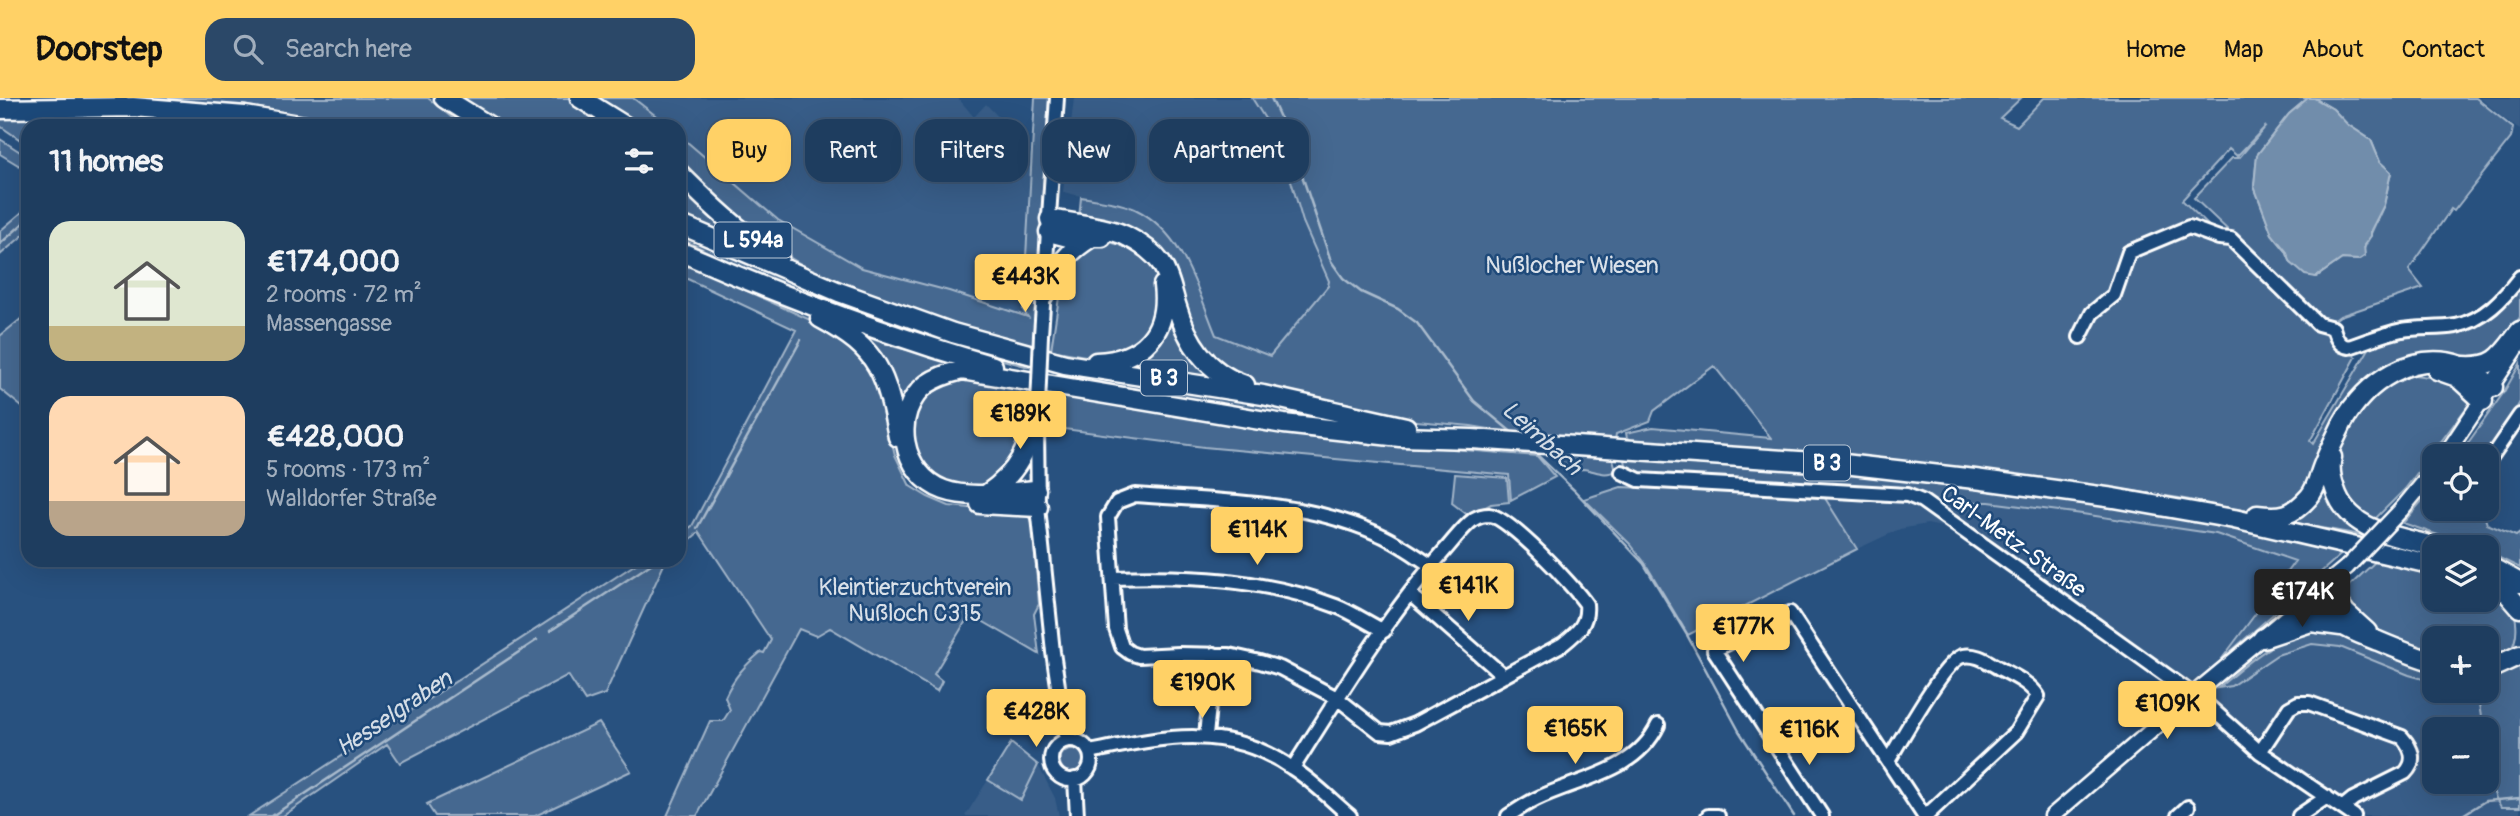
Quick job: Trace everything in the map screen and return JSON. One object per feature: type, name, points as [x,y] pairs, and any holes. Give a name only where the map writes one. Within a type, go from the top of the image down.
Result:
[{"type":"highway","points":[[0,108],[62,98]]},
{"type":"highway","points":[[439,98],[467,119]]},
{"type":"highway","points":[[444,98],[478,119]]},
{"type":"highway","points":[[580,98],[614,119]]},
{"type":"highway","points":[[0,108],[134,107],[262,119]]},
{"type":"highway","name":"L 594a","points":[[686,180],[715,209],[762,247],[796,268],[825,281],[839,292]]},
{"type":"highway","points":[[1049,225],[1068,237],[1123,241],[1149,258],[1163,282],[1163,317],[1155,334],[1145,345],[1130,355],[1105,361],[1065,363]]},
{"type":"highway","points":[[1049,225],[1124,234],[1150,251],[1167,275],[1185,331],[1201,357],[1215,370],[1263,395]]},
{"type":"highway","name":"B 3","points":[[686,227],[839,292],[953,333],[1065,363],[1263,395],[1376,421],[1472,439]]},
{"type":"highway","points":[[1043,296],[1061,262],[1071,250],[1091,237]]},
{"type":"highway","name":"B 3","points":[[686,252],[761,287],[912,342],[1004,369],[1112,394],[1284,424],[1401,437],[1472,439],[1844,464],[2114,498],[2234,519],[2422,562]]},
{"type":"highway","points":[[761,287],[840,329],[874,359],[889,390],[901,450],[920,481],[940,495],[960,501],[1037,499]]},
{"type":"highway","points":[[2234,519],[2253,514],[2278,517],[2290,514],[2299,507],[2312,494],[2349,413],[2366,392],[2389,374],[2427,361],[2479,367],[2491,364],[2502,356],[2520,331]]},
{"type":"highway","points":[[2413,366],[2448,372],[2488,394]]},
{"type":"highway","points":[[2464,366],[2488,394]]},
{"type":"highway","points":[[1037,499],[961,494],[943,490],[922,477],[910,459],[904,437],[907,412],[917,394],[927,384],[962,370],[1112,394]]},
{"type":"highway","points":[[987,494],[1005,482],[1017,466],[1027,447],[1037,409]]},
{"type":"highway","points":[[2337,435],[2330,474],[2341,505],[2349,515],[2368,528],[2422,543]]},
{"type":"highway","points":[[2499,572],[2520,585]]},
{"type":"highway","points":[[2499,582],[2520,585]]},
{"type":"highway","points":[[2499,588],[2520,608]]},
{"type":"highway","points":[[2322,589],[2324,609],[2341,626]]},
{"type":"highway","points":[[2322,589],[2354,622],[2378,641]]},
{"type":"highway","points":[[2263,638],[2311,622],[2341,626],[2422,658]]},
{"type":"highway","points":[[2499,664],[2517,654]]},
{"type":"main road","points":[[2453,444],[2520,343]]},
{"type":"main road","points":[[2052,816],[2347,567],[2422,485]]},
{"type":"street","points":[[1057,98],[1037,409],[1037,499],[1066,740]]},
{"type":"street","points":[[2080,337],[2092,313],[2114,295],[2129,253],[2189,227],[2219,239],[2231,239],[2318,324],[2333,328],[2339,342],[2349,347],[2404,330],[2456,326],[2475,320],[2490,310],[2520,277]]},
{"type":"street","points":[[2499,446],[2520,415]]},
{"type":"street","name":"Carl-Metz-Straße","points":[[1622,472],[1639,480],[1907,495],[1939,512],[2205,703],[2260,752],[2354,816]]},
{"type":"street","points":[[1293,768],[1337,698],[1410,594],[1472,520],[1493,515],[1505,521],[1586,604],[1587,612],[1580,630],[1563,644],[1415,724],[1391,733],[1380,732],[1337,698],[1280,668],[1236,656],[1214,654],[1139,656],[1122,647],[1119,639],[1108,517],[1117,502],[1135,495],[1265,505],[1311,513],[1374,532],[1396,542],[1432,566]]},
{"type":"street","points":[[1113,578],[1166,576],[1254,583],[1338,607],[1384,631]]},
{"type":"street","points":[[1410,594],[1504,676]]},
{"type":"street","points":[[1822,816],[1714,650],[1790,613],[1888,761],[1925,816],[2016,732],[2038,696],[2032,686],[1983,659],[1964,656],[1955,659],[1888,761]]},
{"type":"street","points":[[1206,736],[1214,654]]},
{"type":"street","points":[[2260,752],[2289,708],[2298,703],[2309,702],[2402,737],[2412,754],[2410,768],[2405,774],[2353,799],[2343,808]]},
{"type":"street","points":[[1508,816],[1536,799],[1613,769],[1650,743],[1658,725]]},
{"type":"street","points":[[1090,752],[1135,741],[1171,737],[1206,736],[1242,743],[1293,768],[1350,816]]},
{"type":"street","points":[[1066,740],[1078,741],[1090,752],[1089,769],[1083,776],[1074,779],[1059,775],[1051,761],[1056,747],[1066,740]]},
{"type":"street","points":[[1074,779],[1077,816]]},
{"type":"street","points":[[2299,816],[2327,797]]},
{"type":"street","points":[[2178,816],[2188,807]]},
{"type":"street","points":[[1708,816],[1718,816]]},
{"type":"shaded area","points":[[633,98],[958,98],[974,117],[986,104],[1001,119],[915,119],[915,182],[1028,182],[1028,150],[1031,155],[1023,310],[1030,318],[949,291],[862,268],[778,220],[734,182],[791,182],[791,119],[707,119],[707,159],[686,141],[686,119],[660,119]]},
{"type":"shaded area","points":[[1074,98],[1252,98],[1265,119],[1149,119],[1149,182],[1291,182],[1303,222],[1329,281],[1328,286],[1270,356],[1216,336],[1183,257],[1134,208],[1063,192],[1064,182],[1135,182],[1135,119],[1072,119]]},
{"type":"shaded area","points":[[2308,98],[2314,98],[2333,109],[2347,124],[2371,140],[2380,162],[2391,172],[2384,205],[2371,230],[2371,236],[2364,245],[2365,256],[2359,260],[2342,259],[2316,277],[2305,275],[2291,263],[2286,251],[2272,234],[2254,186],[2257,155],[2289,114]]},
{"type":"shaded area","points":[[2480,98],[2520,98],[2520,129],[2503,118]]},
{"type":"shaded area","points":[[1823,495],[1902,500],[1919,507],[1952,529],[1927,524],[1900,529],[1857,549]]},
{"type":"shaded area","points":[[1933,502],[1989,502],[2216,534],[2295,562],[2221,660],[2188,687]]},
{"type":"shaded area","points":[[2312,644],[2340,647],[2422,679],[2422,703],[2479,703],[2481,717],[2422,717],[2422,794],[2493,794],[2501,807],[2520,807],[2520,816],[2364,816],[2244,734],[2196,705],[2214,689],[2231,686],[2277,655]]},
{"type":"shaded area","points":[[1038,765],[1055,798],[1059,816],[965,816],[988,780],[1021,799]]},
{"type":"green space","points":[[428,98],[454,119],[320,119],[243,105],[79,100]]},
{"type":"green space","points":[[462,98],[571,98],[606,119],[492,119]]},
{"type":"green space","points":[[593,98],[633,98],[660,119],[625,119]]},
{"type":"green space","points":[[1035,98],[1049,98],[1048,119],[1042,119],[1044,182],[1033,345],[892,304],[824,276],[792,259],[740,221],[686,171],[686,141],[707,159],[707,182],[734,182],[778,220],[862,268],[949,291],[1028,317],[1023,310]]},
{"type":"green space","name":"Nußlocher Wiesen","points":[[1252,98],[2021,98],[2000,118],[2017,126],[2044,98],[2308,98],[2289,114],[2257,155],[2254,186],[2272,234],[2286,251],[2291,263],[2316,277],[2342,259],[2359,260],[2384,205],[2391,172],[2380,162],[2371,140],[2347,124],[2333,109],[2314,98],[2476,98],[2513,128],[2511,138],[2454,211],[2451,209],[2409,270],[2423,288],[2340,316],[2328,325],[2194,198],[2232,158],[2239,158],[2266,126],[2237,156],[2229,149],[2182,200],[2310,324],[2319,331],[2328,331],[2332,339],[2328,338],[2356,357],[2310,441],[2313,444],[2370,347],[2391,337],[2450,331],[2520,282],[2520,317],[2504,343],[2484,359],[2400,358],[2368,379],[2352,396],[2302,497],[2290,505],[2260,511],[1976,471],[1635,442],[1627,438],[1626,433],[1653,427],[1771,438],[1714,366],[1654,411],[1650,421],[1616,434],[1615,440],[1525,435],[1471,426],[1384,418],[1239,378],[1202,352],[1158,254],[1079,219],[1081,197],[1129,207],[1152,219],[1166,232],[1187,264],[1216,335],[1270,356],[1328,286],[1329,281],[1303,222],[1291,182],[1309,182],[1309,119],[1265,119]]},
{"type":"green space","points":[[108,111],[199,119],[21,119],[21,140],[0,126],[0,117]]},
{"type":"green space","points":[[0,139],[21,152],[21,167],[0,154]]},
{"type":"green space","points":[[686,186],[768,257],[686,221]]},
{"type":"green space","points":[[21,213],[21,237],[0,255],[0,231]]},
{"type":"green space","points":[[686,232],[1029,357],[1029,367],[906,334],[785,288],[686,241]]},
{"type":"green space","points":[[1106,241],[1134,249],[1147,260],[1161,284],[1163,298],[1139,348],[1091,357],[1051,350],[1061,284],[1077,256],[1076,251]]},
{"type":"green space","name":"Kleintierzuchtverein Nußloch C315","points":[[686,263],[819,324],[848,341],[868,363],[895,455],[910,486],[949,506],[1022,513],[1032,520],[1039,604],[1034,614],[1039,654],[970,614],[934,674],[942,681],[937,691],[830,628],[816,636],[799,629],[697,816],[667,816],[710,721],[723,721],[730,710],[725,697],[732,684],[749,662],[761,652],[764,653],[771,640],[699,532],[686,543],[686,530],[692,526],[796,330],[686,278]]},
{"type":"green space","points":[[1171,306],[1225,382],[1124,365]]},
{"type":"green space","points":[[21,319],[21,406],[0,389],[0,336]]},
{"type":"green space","points":[[855,333],[895,347],[959,362],[943,371],[902,420]]},
{"type":"green space","points":[[1051,362],[1266,399],[1362,424],[1167,396],[1051,371]]},
{"type":"green space","points":[[2520,364],[2520,402],[2510,420],[2492,444],[2467,444]]},
{"type":"green space","points":[[2408,374],[2449,380],[2473,399],[2439,444],[2422,444],[2422,466],[2405,489],[2370,524],[2356,514],[2337,475],[2340,446],[2357,412],[2382,385]]},
{"type":"green space","points":[[962,376],[1027,387],[1027,421],[1018,456],[984,488],[939,482],[918,459],[910,427],[913,412],[932,386]]},
{"type":"green space","points":[[1050,392],[1404,445],[1537,456],[1555,477],[1511,500],[1509,475],[1204,447],[1048,427]]},
{"type":"green space","points":[[1554,452],[1613,459],[1616,470],[1604,473],[1583,469],[1565,470]]},
{"type":"green space","points":[[1625,460],[1819,469],[1996,489],[2171,516],[2346,550],[2221,660],[2295,561],[2216,534],[2082,514],[1989,502],[1933,502],[1642,476],[1627,469]]},
{"type":"green space","points":[[2327,468],[2363,530],[2366,536],[2284,521]]},
{"type":"green space","points":[[1455,474],[1507,478],[1509,502],[1491,504],[1469,516],[1452,503]]},
{"type":"green space","points":[[1621,487],[1823,495],[1857,549],[1688,635],[1645,563],[1631,545],[1584,499]]},
{"type":"green space","points":[[2422,501],[2422,521],[2486,521],[2487,524],[2516,536],[2520,533],[2520,568],[2499,558],[2499,535],[2438,535],[2403,523]]},
{"type":"green space","points":[[2377,560],[2422,573],[2422,612],[2499,612],[2499,595],[2508,602],[2515,616],[2515,640],[2508,654],[2499,658],[2499,626],[2422,626],[2422,652],[2403,646],[2362,620],[2343,592]]},
{"type":"green space","points":[[631,567],[663,567],[605,694],[585,701],[568,675],[400,763],[387,744],[283,816],[249,816]]},
{"type":"green space","points":[[2308,630],[2333,630],[2422,663],[2422,679],[2340,647],[2312,644],[2277,655],[2231,686],[2218,688],[2249,662],[2295,634]]},
{"type":"green space","points":[[2520,661],[2520,807],[2501,807],[2494,794],[2499,794],[2499,717],[2481,717],[2479,703],[2499,703],[2499,668]]},
{"type":"green space","points":[[599,723],[631,771],[535,816],[435,816],[427,804]]},
{"type":"green space","points":[[1011,743],[1038,765],[1021,800],[988,780]]},
{"type":"green space","points":[[1072,749],[1083,756],[1084,761],[1077,772],[1072,773],[1061,766],[1060,761],[1067,750]]},
{"type":"waterway","name":"Leimbach","points":[[1271,98],[1289,137],[1331,261],[1343,278],[1361,292],[1398,309],[1417,323],[1474,401],[1514,434]]},
{"type":"waterway","points":[[0,244],[21,225]]},
{"type":"waterway","name":"Hesselgraben","points":[[697,528],[801,340]]},
{"type":"waterway","name":"Leimbach","points":[[1532,450],[1644,564],[1687,635],[1739,731],[1794,816]]},
{"type":"waterway","name":"Hesselgraben","points":[[550,631],[646,567]]},
{"type":"waterway","name":"Hesselgraben","points":[[272,816],[537,640]]},
{"type":"waterway","name":"Leimbach","points":[[2461,816],[2485,801],[2520,798]]}]
